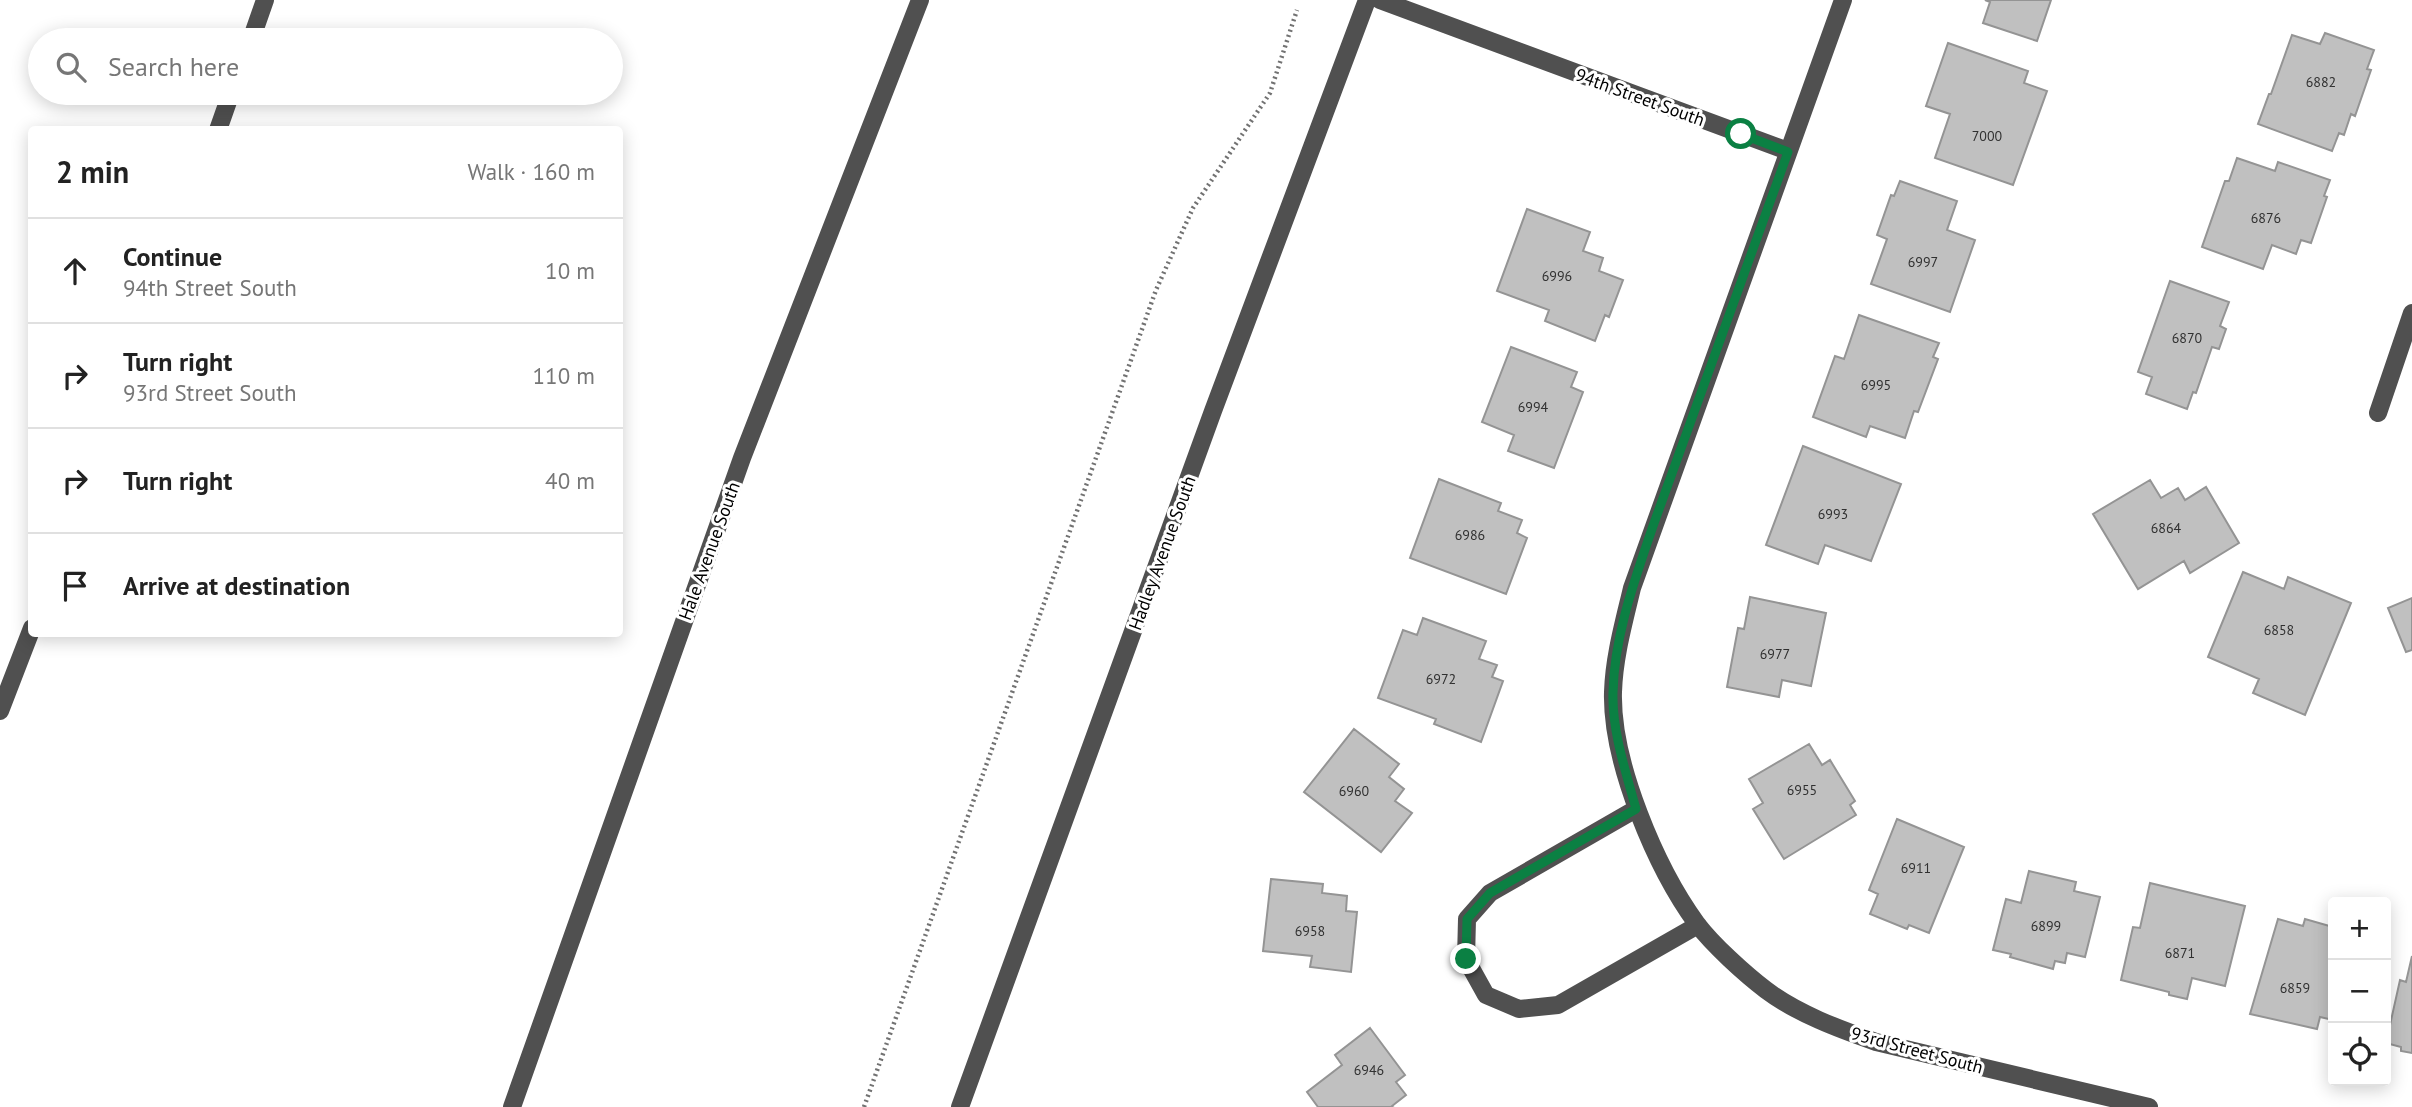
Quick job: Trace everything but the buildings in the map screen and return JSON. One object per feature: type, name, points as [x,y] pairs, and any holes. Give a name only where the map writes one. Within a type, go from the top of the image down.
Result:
[{"type":"street","points":[[255,28],[265,0]]},
{"type":"street","name":"Hale Avenue South","points":[[512,1107],[743,458],[920,0]]},
{"type":"street","name":"Hadley Avenue South","points":[[960,1107],[1208,424],[1367,0]]},
{"type":"street","name":"94th Street South","points":[[1380,0],[1788,152]]},
{"type":"street","points":[[1788,152],[1843,0]]},
{"type":"street","points":[[219,126],[227,105]]},
{"type":"street","name":"93rd Street South","points":[[1788,152],[1653,526],[1632,588],[1618,643],[1613,694],[1617,736],[1636,809],[1665,872],[1698,925],[1767,991],[1834,1027],[1876,1042],[2149,1107]]},
{"type":"street","points":[[2378,413],[2412,313]]},
{"type":"street","points":[[0,711],[29,637]]},
{"type":"street","points":[[1636,809],[1490,893],[1467,919],[1466,959],[1486,995],[1519,1009],[1558,1005],[1698,925]]},
{"type":"path","points":[[864,1107],[1156,290],[1193,208],[1269,93],[1297,10]]},
{"type":"route","points":[[1466,959],[1467,919],[1490,893],[1636,809],[1617,736],[1613,694],[1618,643],[1632,588],[1653,526],[1788,152],[1741,134]]}]
